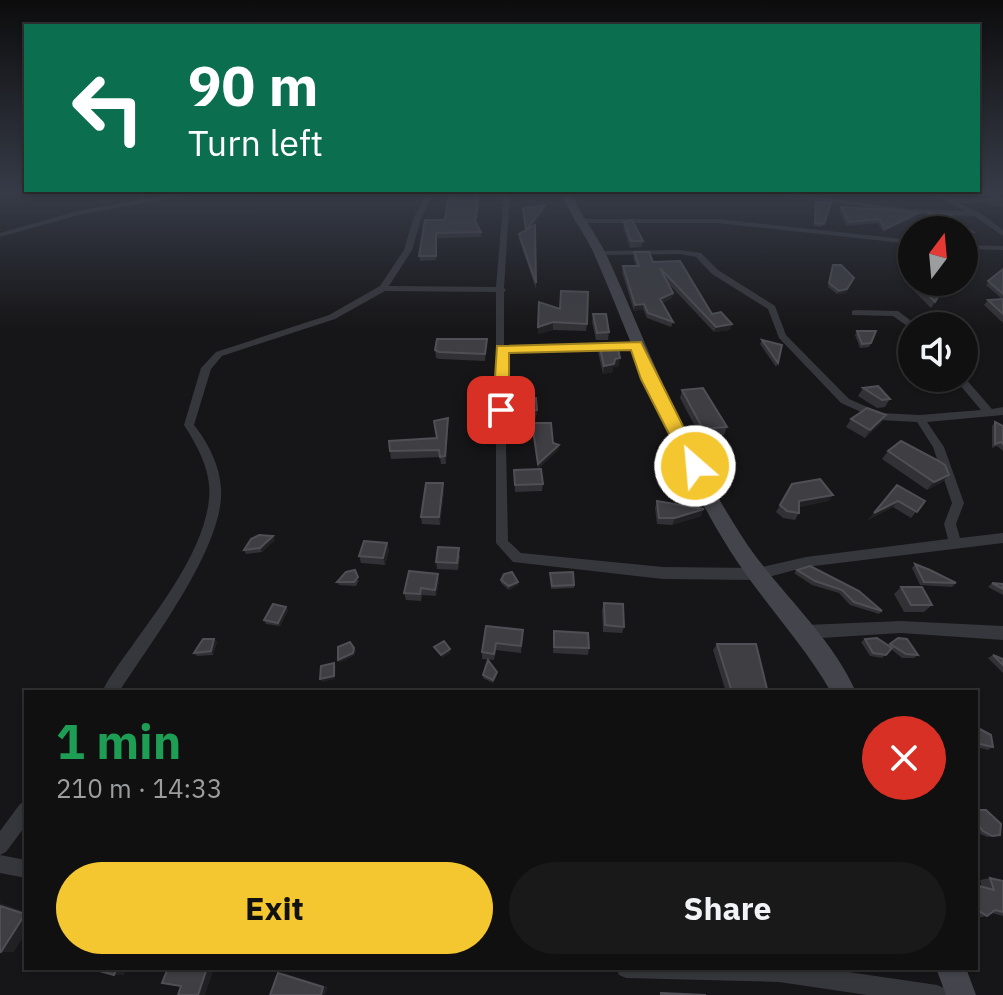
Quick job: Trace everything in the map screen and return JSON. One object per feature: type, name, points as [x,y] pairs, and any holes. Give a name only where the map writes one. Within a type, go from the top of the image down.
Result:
[{"type":"main road","points":[[589,238],[599,253],[649,379],[734,541],[805,632],[843,690]]},
{"type":"main road","points":[[952,970],[961,995]]},
{"type":"street","points":[[111,690],[207,535],[215,499],[212,470],[189,425],[206,368],[219,354],[332,317],[383,288],[408,250],[411,238]]},
{"type":"street","points":[[505,238],[502,543],[518,558],[663,573],[757,574],[806,562],[1003,538]]},
{"type":"street","points":[[978,247],[1003,248]]},
{"type":"street","points":[[599,253],[680,252],[698,255],[715,272],[772,308],[782,336],[845,401],[879,416],[920,419],[1003,411]]},
{"type":"street","points":[[383,288],[502,290]]},
{"type":"street","points":[[855,313],[898,314]]},
{"type":"street","points":[[502,349],[636,345]]},
{"type":"street","points":[[971,392],[989,412]]},
{"type":"street","points":[[920,419],[938,447],[958,503],[950,524],[956,545]]},
{"type":"street","points":[[805,632],[901,627],[1003,633]]},
{"type":"street","points":[[0,846],[24,813]]},
{"type":"street","points":[[0,864],[24,869]]},
{"type":"street","points":[[702,970],[779,972],[937,995]]},
{"type":"building","points":[[422,238],[436,238],[436,256],[419,256]]},
{"type":"building","points":[[521,238],[535,238],[536,283]]},
{"type":"building","points":[[634,252],[649,252],[653,262],[680,261],[712,314],[721,312],[732,324],[716,327],[660,268],[673,293],[660,299],[673,322],[648,313],[644,304],[635,305],[623,266],[639,266]]},
{"type":"building","points":[[833,265],[841,265],[854,278],[847,289],[839,291],[829,283]]},
{"type":"building","points":[[1003,269],[1003,294],[988,281]]},
{"type":"building","points":[[561,291],[588,292],[587,324],[553,322],[538,327],[539,302],[560,309]]},
{"type":"building","points":[[1003,299],[1003,314],[988,300]]},
{"type":"building","points":[[593,314],[606,314],[609,332],[597,333]]},
{"type":"building","points":[[857,331],[876,331],[871,343],[862,344]]},
{"type":"building","points":[[437,339],[487,339],[485,354],[439,352],[435,350]]},
{"type":"building","points":[[762,340],[782,345],[778,363]]},
{"type":"building","points":[[599,344],[617,344],[620,358],[615,359],[614,364],[604,366]]},
{"type":"building","points":[[878,386],[890,399],[882,400],[863,388]]},
{"type":"building","points":[[703,388],[727,427],[703,429],[682,390]]},
{"type":"building","points":[[515,398],[536,398],[537,410],[516,410]]},
{"type":"building","points":[[867,408],[886,415],[870,430],[851,419]]},
{"type":"building","points":[[448,418],[445,456],[440,457],[439,450],[390,451],[389,441],[437,438],[434,421]]},
{"type":"building","points":[[995,422],[1003,426],[1003,444],[995,444]]},
{"type":"building","points":[[532,423],[551,423],[553,443],[559,445],[538,464]]},
{"type":"building","points":[[901,441],[945,465],[949,475],[934,482],[888,451]]},
{"type":"building","points":[[541,469],[543,484],[515,485],[514,470]]},
{"type":"building","points":[[820,479],[833,495],[799,501],[799,513],[787,511],[780,505],[792,484]]},
{"type":"building","points":[[426,483],[443,483],[439,517],[421,517]]},
{"type":"building","points":[[897,485],[925,501],[917,512],[898,501],[874,513]]},
{"type":"building","points":[[657,501],[704,509],[675,518],[659,518]]},
{"type":"building","points":[[259,535],[273,536],[260,548],[244,550],[251,539]]},
{"type":"building","points":[[364,541],[387,543],[383,558],[359,556]]},
{"type":"building","points":[[438,547],[459,548],[457,563],[436,562]]},
{"type":"building","points":[[915,564],[930,570],[956,583],[924,582]]},
{"type":"building","points":[[810,566],[859,591],[882,611],[854,602],[842,590],[815,581],[797,570]]},
{"type":"building","points":[[355,570],[358,577],[354,582],[337,582],[346,572]]},
{"type":"building","points":[[409,571],[438,574],[435,590],[421,588],[420,594],[404,593]]},
{"type":"building","points":[[512,572],[518,582],[509,586],[501,580],[504,574]]},
{"type":"building","points":[[573,572],[574,585],[552,586],[550,573]]},
{"type":"building","points":[[901,587],[922,587],[932,605],[911,605]]},
{"type":"building","points":[[604,603],[623,604],[624,627],[605,625]]},
{"type":"building","points":[[273,604],[286,607],[278,623],[264,620]]},
{"type":"building","points":[[486,626],[523,630],[521,646],[496,643],[494,654],[482,652]]},
{"type":"building","points":[[554,631],[588,633],[589,648],[554,647]]},
{"type":"building","points":[[877,638],[892,648],[886,655],[873,653],[865,639]]},
{"type":"building","points":[[898,638],[907,639],[918,655],[906,654],[890,644]]},
{"type":"building","points":[[203,639],[214,639],[211,651],[194,653]]},
{"type":"building","points":[[444,641],[450,649],[441,655],[434,647]]},
{"type":"building","points":[[350,642],[353,653],[338,660],[338,647]]},
{"type":"building","points":[[717,644],[756,644],[767,689],[807,690],[731,690]]},
{"type":"building","points":[[488,660],[497,672],[493,680],[483,675]]},
{"type":"building","points":[[334,663],[334,676],[320,679],[321,666]]},
{"type":"building","points":[[978,728],[991,735],[993,747],[980,744]]},
{"type":"building","points":[[978,810],[986,810],[1001,824],[1000,835],[992,836],[978,825]]},
{"type":"building","points":[[990,878],[1003,881],[1003,912],[995,910],[987,916],[978,910],[978,886],[994,890]]},
{"type":"building","points":[[0,906],[24,916],[0,951]]},
{"type":"building","points":[[96,970],[116,970],[114,975]]},
{"type":"building","points":[[167,970],[206,970],[198,995],[178,995],[181,986],[162,983]]},
{"type":"building","points":[[278,973],[323,987],[321,995],[270,995]]},
{"type":"building","points":[[661,993],[706,995],[661,995]]},
{"type":"route","points":[[501,410],[502,349],[636,345],[649,379],[695,466]]}]
